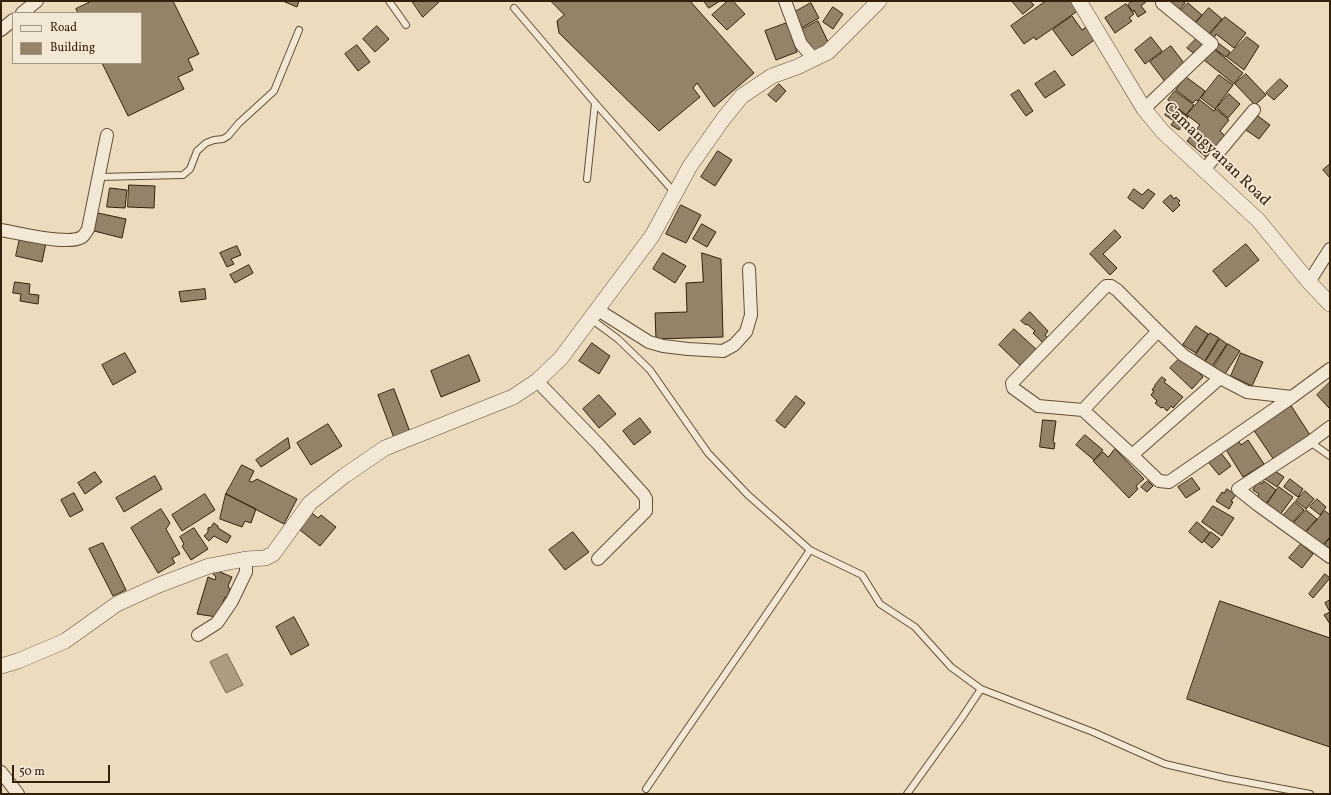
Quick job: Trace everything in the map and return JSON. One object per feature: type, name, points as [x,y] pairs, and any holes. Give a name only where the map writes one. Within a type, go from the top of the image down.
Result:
[{"type":"street","points":[[23,12],[37,1]]},
{"type":"street","points":[[785,1],[801,44],[814,59]]},
{"type":"street","points":[[1,666],[18,661],[65,641],[117,604],[159,585],[209,566],[246,559],[265,558],[273,554],[310,503],[344,476],[385,448],[513,397],[537,381],[561,358],[652,236],[690,166],[724,118],[742,96],[772,76],[828,52],[878,1]]},
{"type":"street","name":"Camangyanan Road","points":[[1079,1],[1144,109],[1163,132],[1258,220],[1309,282],[1330,304]]},
{"type":"street","points":[[1144,109],[1212,44],[1162,3]]},
{"type":"street","points":[[1,30],[12,21]]},
{"type":"street","points":[[1204,170],[1254,110]]},
{"type":"street","points":[[1,230],[69,241],[83,236],[88,229],[107,135]]},
{"type":"street","points":[[1309,282],[1330,250]]},
{"type":"street","points":[[594,315],[649,342],[663,346],[723,351],[734,345],[746,332],[751,315],[749,269]]},
{"type":"street","points":[[1292,397],[1247,392],[1220,378],[1183,355],[1117,290],[1111,286],[1106,286],[1012,383],[1013,388],[1038,406],[1083,410],[1159,481],[1170,482],[1292,397],[1330,369]]},
{"type":"street","points":[[1083,410],[1158,331]]},
{"type":"street","points":[[1132,455],[1220,378]]},
{"type":"street","points":[[537,381],[598,444],[646,499],[646,511],[598,559]]},
{"type":"street","points":[[1330,427],[1310,442],[1238,489],[1330,557]]},
{"type":"street","points":[[198,635],[217,623],[232,602],[246,572],[246,559]]},
{"type":"street","points":[[1,772],[18,794]]},
{"type":"lane","points":[[389,1],[406,25]]},
{"type":"lane","points":[[514,8],[595,103],[675,193]]},
{"type":"lane","points":[[98,177],[183,175],[190,169],[197,151],[206,143],[223,139],[228,136],[274,91],[299,30]]},
{"type":"lane","points":[[587,179],[595,103]]},
{"type":"lane","points":[[594,315],[650,370],[708,453],[748,495],[810,550],[862,575],[880,604],[915,627],[952,667],[981,689],[1093,732],[1165,764],[1225,778],[1310,794]]},
{"type":"lane","points":[[1310,442],[1330,456]]},
{"type":"lane","points":[[646,789],[810,550]]},
{"type":"lane","points":[[907,794],[962,719],[981,689]]},
{"type":"shaded area","points":[[227,654],[243,685],[226,693],[210,662]]},
{"type":"building","points":[[92,1],[173,1],[199,54],[188,59],[193,70],[178,77],[184,89],[128,116],[102,64],[142,64],[142,12],[78,12],[76,9]]},
{"type":"building","points":[[299,1],[297,7],[285,2]]},
{"type":"building","points":[[412,1],[440,1],[423,17]]},
{"type":"building","points":[[551,1],[690,1],[754,73],[714,107],[697,83],[693,88],[700,97],[659,131],[559,33],[557,21],[564,15]]},
{"type":"building","points":[[704,1],[720,1],[709,8]]},
{"type":"building","points":[[728,1],[733,1],[745,14],[727,30],[712,15]]},
{"type":"building","points":[[1012,1],[1030,1],[1034,5],[1023,14]]},
{"type":"building","points":[[1046,1],[1073,1],[1079,10],[1036,40],[1034,37],[1024,44],[1011,26]]},
{"type":"building","points":[[1132,1],[1147,1],[1141,6],[1146,12],[1138,17],[1134,10],[1133,12],[1128,5]]},
{"type":"building","points":[[1167,1],[1182,1],[1185,3],[1177,13]]},
{"type":"building","points":[[811,3],[819,18],[801,28],[793,13]]},
{"type":"building","points":[[1188,3],[1202,15],[1193,25],[1179,13]]},
{"type":"building","points":[[1126,4],[1134,14],[1129,18],[1132,21],[1115,33],[1105,18]]},
{"type":"building","points":[[833,7],[843,14],[833,29],[823,22]]},
{"type":"building","points":[[1209,8],[1222,19],[1207,36],[1194,25]]},
{"type":"building","points":[[1072,16],[1082,30],[1088,26],[1097,38],[1072,56],[1053,30]]},
{"type":"building","points":[[1225,17],[1246,33],[1234,48],[1216,34],[1214,38],[1210,35]]},
{"type":"building","points":[[818,21],[829,44],[812,52],[801,30]]},
{"type":"building","points":[[787,23],[797,52],[776,60],[765,31]]},
{"type":"building","points":[[377,26],[389,39],[375,52],[363,39]]},
{"type":"building","points":[[1199,36],[1208,45],[1197,56],[1187,48]]},
{"type":"building","points":[[1151,37],[1162,51],[1145,64],[1135,50]]},
{"type":"building","points":[[1247,37],[1259,46],[1244,70],[1227,57]]},
{"type":"building","points":[[1217,42],[1230,52],[1226,57],[1213,48]]},
{"type":"building","points":[[357,45],[370,62],[358,71],[345,54]]},
{"type":"building","points":[[1171,46],[1187,67],[1166,83],[1150,62]]},
{"type":"building","points":[[1214,49],[1243,73],[1234,84],[1204,60]]},
{"type":"building","points":[[1055,71],[1065,85],[1045,98],[1035,84]]},
{"type":"building","points":[[1246,74],[1266,95],[1255,105],[1235,84]]},
{"type":"building","points":[[1219,75],[1233,85],[1215,109],[1201,98]]},
{"type":"building","points":[[1186,77],[1205,91],[1198,101],[1196,100],[1193,103],[1176,90]]},
{"type":"building","points":[[1280,79],[1288,86],[1274,100],[1266,93]]},
{"type":"building","points":[[779,84],[786,91],[776,102],[768,95]]},
{"type":"building","points":[[1019,90],[1033,111],[1026,116],[1011,95]]},
{"type":"building","points":[[1175,91],[1194,105],[1186,115],[1168,100]]},
{"type":"building","points":[[1229,94],[1240,104],[1228,118],[1217,108]]},
{"type":"building","points":[[1200,100],[1214,111],[1216,109],[1229,120],[1220,131],[1225,136],[1207,158],[1187,141],[1200,125],[1187,115]]},
{"type":"building","points":[[1172,105],[1188,117],[1179,130],[1171,125],[1174,121],[1165,115]]},
{"type":"building","points":[[1254,113],[1270,125],[1259,139],[1243,128]]},
{"type":"building","points":[[718,151],[732,160],[715,186],[701,177]]},
{"type":"building","points":[[1330,164],[1330,178],[1323,170]]},
{"type":"building","points":[[129,185],[155,186],[154,208],[128,207]]},
{"type":"building","points":[[110,188],[127,190],[125,208],[107,207]]},
{"type":"building","points":[[1134,189],[1142,195],[1148,189],[1155,194],[1143,209],[1128,198]]},
{"type":"building","points":[[1171,195],[1174,199],[1176,197],[1180,201],[1178,203],[1180,205],[1173,212],[1163,202]]},
{"type":"building","points":[[681,205],[701,215],[686,243],[666,234]]},
{"type":"building","points":[[98,213],[126,219],[122,238],[94,231]]},
{"type":"building","points":[[702,224],[716,232],[707,247],[693,239]]},
{"type":"building","points":[[1115,230],[1121,237],[1103,254],[1117,268],[1110,275],[1090,254]]},
{"type":"building","points":[[20,238],[46,243],[42,262],[16,256]]},
{"type":"building","points":[[1246,244],[1259,260],[1226,287],[1213,271]]},
{"type":"building","points":[[237,246],[241,255],[231,259],[234,264],[227,267],[220,253]]},
{"type":"building","points":[[663,253],[686,266],[675,283],[653,269]]},
{"type":"building","points":[[702,253],[721,259],[723,337],[656,339],[655,313],[687,312],[686,283],[703,282]]},
{"type":"building","points":[[249,265],[253,273],[235,283],[230,275]]},
{"type":"building","points":[[15,282],[30,284],[29,294],[39,295],[38,304],[20,301],[21,294],[13,293]]},
{"type":"building","points":[[205,289],[206,299],[181,302],[179,292]]},
{"type":"building","points":[[1030,312],[1048,331],[1045,335],[1048,338],[1043,343],[1033,333],[1035,331],[1021,321]]},
{"type":"building","points":[[1196,326],[1208,334],[1196,353],[1183,345]]},
{"type":"building","points":[[1014,329],[1037,350],[1021,366],[999,345]]},
{"type":"building","points":[[1210,333],[1219,338],[1203,364],[1194,358]]},
{"type":"building","points":[[1220,339],[1227,344],[1211,368],[1204,364]]},
{"type":"building","points":[[592,343],[610,356],[599,374],[579,361]]},
{"type":"building","points":[[1228,344],[1240,351],[1225,374],[1214,367]]},
{"type":"building","points":[[125,353],[136,372],[113,385],[102,365]]},
{"type":"building","points":[[1241,353],[1263,362],[1252,386],[1231,376]]},
{"type":"building","points":[[469,355],[480,381],[441,397],[431,371]]},
{"type":"building","points":[[1182,356],[1203,377],[1192,389],[1170,368]]},
{"type":"building","points":[[1162,377],[1166,380],[1164,382],[1183,397],[1173,408],[1171,406],[1167,411],[1155,403],[1157,401],[1151,395],[1154,391],[1152,390],[1155,385]]},
{"type":"building","points":[[1330,382],[1330,406],[1329,408],[1317,395]]},
{"type":"building","points":[[394,389],[410,432],[394,438],[378,395]]},
{"type":"building","points":[[599,395],[616,414],[599,428],[583,409]]},
{"type":"building","points":[[796,396],[805,403],[785,428],[776,421]]},
{"type":"building","points":[[1290,404],[1310,435],[1274,460],[1253,429]]},
{"type":"building","points":[[640,418],[651,432],[634,445],[623,431]]},
{"type":"building","points":[[1043,420],[1056,421],[1053,442],[1055,443],[1054,449],[1040,447]]},
{"type":"building","points":[[328,424],[342,446],[311,465],[297,443]]},
{"type":"building","points":[[1085,435],[1103,450],[1094,460],[1076,445]]},
{"type":"building","points":[[288,438],[290,448],[261,467],[256,460]]},
{"type":"building","points":[[1238,440],[1241,445],[1248,440],[1264,464],[1243,477],[1225,448]]},
{"type":"building","points":[[1115,449],[1144,479],[1136,486],[1138,489],[1129,498],[1093,461],[1103,452],[1108,457]]},
{"type":"building","points":[[1221,453],[1231,466],[1219,475],[1209,463]]},
{"type":"building","points":[[242,465],[254,471],[249,481],[252,482],[257,479],[297,499],[284,524],[226,494]]},
{"type":"building","points":[[1272,469],[1284,477],[1277,487],[1262,477]]},
{"type":"building","points":[[95,472],[102,482],[85,494],[78,483]]},
{"type":"building","points":[[155,476],[162,489],[124,512],[116,498]]},
{"type":"building","points":[[1192,478],[1200,489],[1186,498],[1178,487]]},
{"type":"building","points":[[1290,479],[1303,489],[1298,497],[1284,487]]},
{"type":"building","points":[[1148,481],[1153,486],[1147,492],[1141,487]]},
{"type":"building","points":[[1259,481],[1262,484],[1264,481],[1276,490],[1266,504],[1257,498],[1259,494],[1253,490]]},
{"type":"building","points":[[1279,487],[1293,497],[1280,515],[1265,507]]},
{"type":"building","points":[[1227,489],[1236,495],[1231,501],[1233,502],[1229,509],[1216,501],[1222,492],[1224,493]]},
{"type":"building","points":[[1305,491],[1314,499],[1306,509],[1296,501]]},
{"type":"building","points":[[74,493],[83,510],[70,517],[61,500]]},
{"type":"building","points":[[205,494],[215,510],[182,531],[172,515]]},
{"type":"building","points":[[226,494],[256,509],[251,523],[245,521],[242,527],[220,519]]},
{"type":"building","points":[[1317,499],[1326,507],[1320,515],[1310,507]]},
{"type":"building","points":[[1295,502],[1304,510],[1290,525],[1282,517]]},
{"type":"building","points":[[1213,506],[1234,518],[1222,536],[1202,522]]},
{"type":"building","points":[[161,509],[170,523],[166,529],[180,554],[172,558],[175,563],[158,573],[131,528]]},
{"type":"building","points":[[308,510],[318,518],[321,515],[336,527],[320,546],[300,530],[302,527],[297,523]]},
{"type":"building","points":[[1306,510],[1317,519],[1303,534],[1292,525]]},
{"type":"building","points":[[1325,511],[1330,515],[1330,537],[1321,547],[1306,533]]},
{"type":"building","points":[[1197,522],[1210,533],[1202,543],[1189,532]]},
{"type":"building","points":[[214,523],[218,526],[218,528],[231,536],[227,543],[214,536],[209,541],[204,536],[208,532],[208,528]]},
{"type":"building","points":[[194,528],[208,549],[191,560],[182,546],[184,544],[180,537]]},
{"type":"building","points":[[573,532],[589,552],[565,570],[549,550]]},
{"type":"building","points":[[1211,532],[1220,539],[1212,548],[1204,541]]},
{"type":"building","points":[[1330,538],[1330,551],[1323,547]]},
{"type":"building","points":[[103,543],[126,590],[113,596],[89,549]]},
{"type":"building","points":[[1301,544],[1313,554],[1302,568],[1289,558]]},
{"type":"building","points":[[215,570],[232,577],[228,586],[230,589],[227,597],[225,597],[217,617],[197,614],[208,577],[215,580],[216,577],[213,574]]},
{"type":"building","points":[[1325,574],[1330,578],[1313,598],[1309,594]]},
{"type":"building","points":[[1330,600],[1330,612],[1325,603]]},
{"type":"building","points":[[1220,601],[1330,638],[1330,747],[1187,699]]},
{"type":"building","points":[[1330,612],[1330,624],[1324,615]]},
{"type":"building","points":[[294,617],[309,645],[291,655],[276,627]]}]
